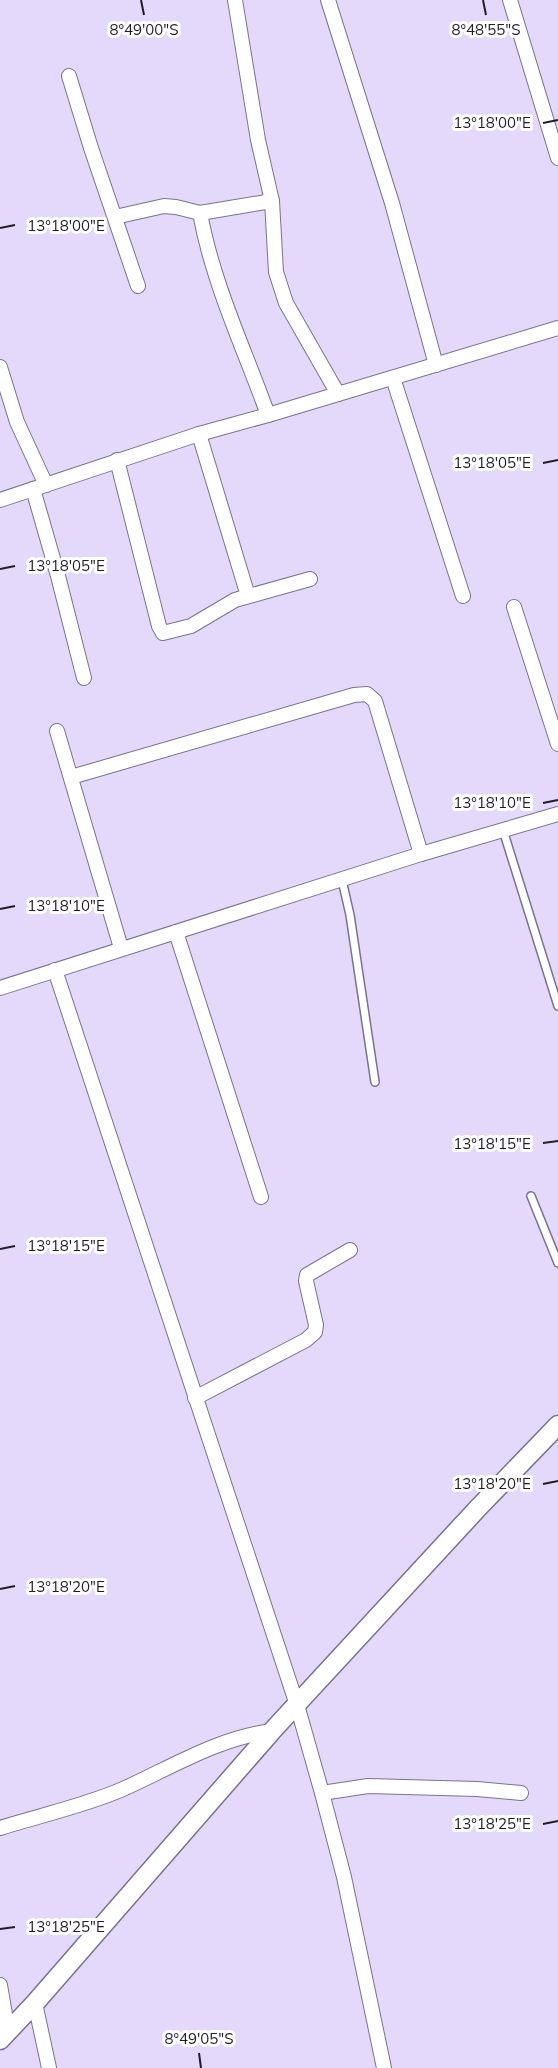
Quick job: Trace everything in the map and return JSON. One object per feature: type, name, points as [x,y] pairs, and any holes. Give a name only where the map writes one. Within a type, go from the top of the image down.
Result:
[{"type":"street","points":[[235,0],[258,140],[272,201],[275,259],[280,288],[286,303],[338,394]]},
{"type":"street","points":[[328,0],[392,203],[436,364]]},
{"type":"street","points":[[510,0],[558,158]]},
{"type":"street","points":[[69,76],[138,286]]},
{"type":"street","points":[[115,217],[164,206],[200,213],[272,201]]},
{"type":"street","points":[[200,213],[219,289],[268,416]]},
{"type":"street","points":[[0,500],[199,434],[268,416],[558,328]]},
{"type":"street","points":[[0,367],[40,487],[58,576],[84,678]]},
{"type":"street","points":[[393,378],[463,596]]},
{"type":"street","points":[[199,434],[248,596]]},
{"type":"street","points":[[117,460],[159,626],[163,633],[191,626],[235,600],[310,579]]},
{"type":"street","points":[[514,607],[558,744]]},
{"type":"street","points":[[70,777],[354,694],[367,694],[375,701],[421,854]]},
{"type":"street","points":[[57,731],[121,948]]},
{"type":"street","points":[[0,988],[421,854],[558,814]]},
{"type":"street","points":[[176,932],[261,1197]]},
{"type":"street","points":[[56,970],[297,1705],[344,1877],[384,2068]]},
{"type":"street","points":[[195,1398],[306,1340],[315,1332],[316,1325],[306,1281],[307,1275],[350,1250]]},
{"type":"street","points":[[4,2036],[272,1731],[558,1425]]},
{"type":"street","points":[[0,1828],[121,1790],[227,1742],[252,1734],[272,1731]]},
{"type":"street","points":[[322,1793],[368,1786],[477,1789],[521,1793]]},
{"type":"street","points":[[0,1985],[4,2036]]},
{"type":"street","points":[[35,2003],[49,2068]]},
{"type":"lane","points":[[503,830],[558,1006]]},
{"type":"lane","points":[[342,880],[350,915],[375,1082]]},
{"type":"lane","points":[[531,1196],[558,1263]]}]
